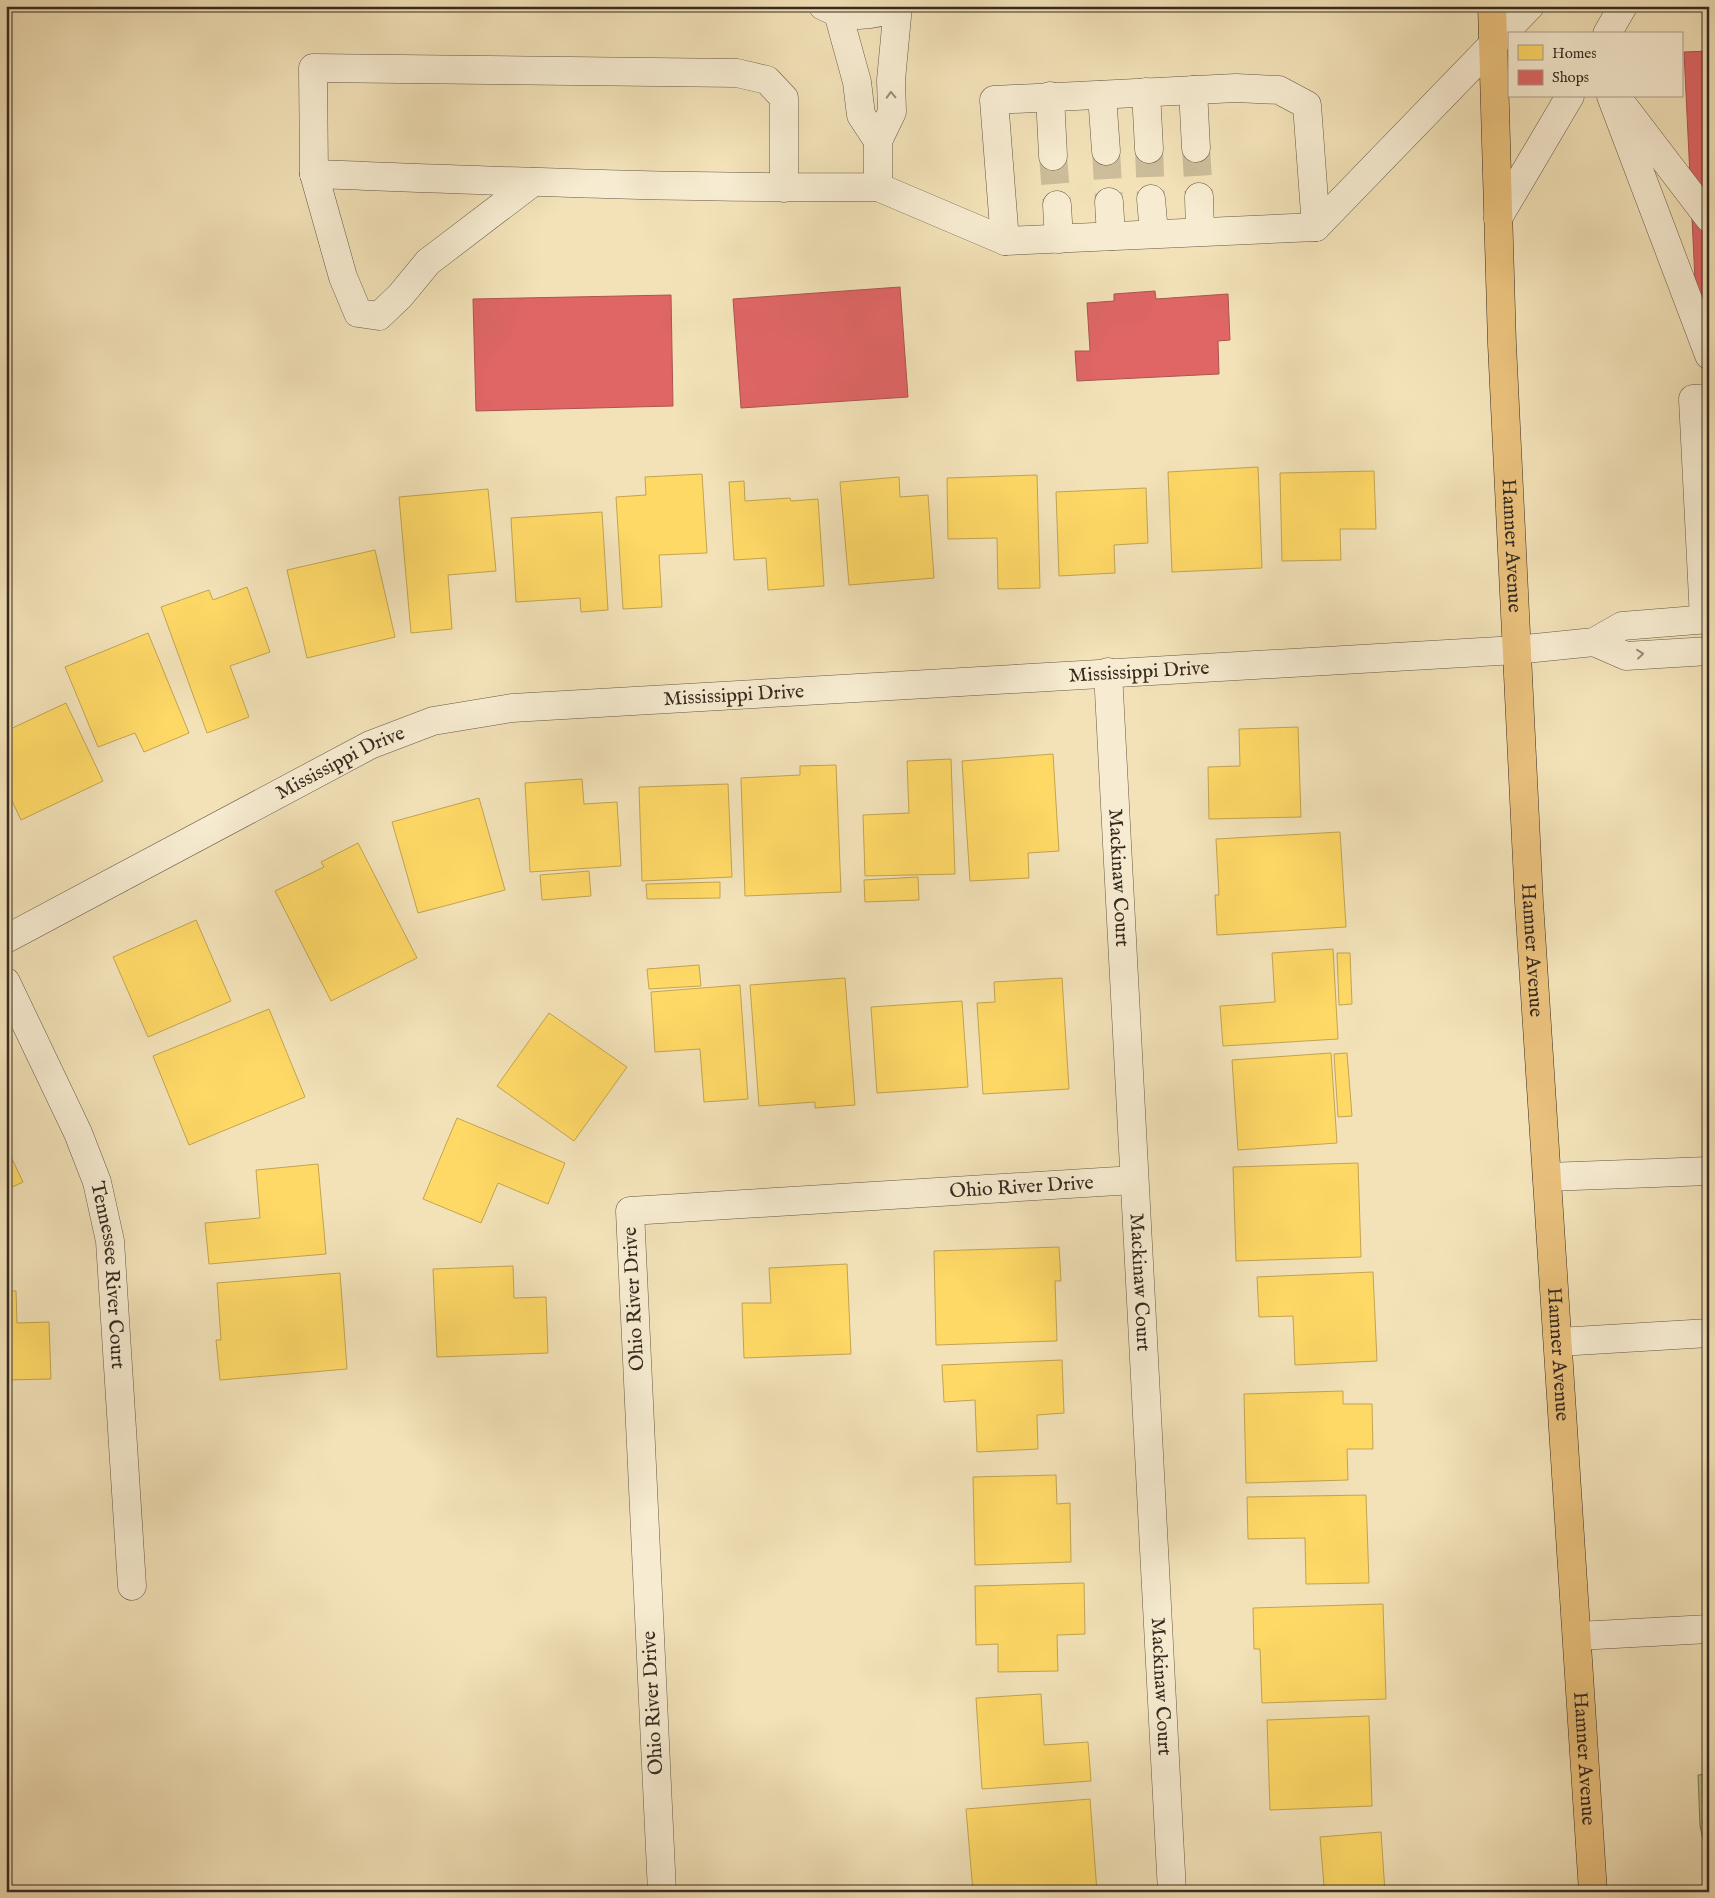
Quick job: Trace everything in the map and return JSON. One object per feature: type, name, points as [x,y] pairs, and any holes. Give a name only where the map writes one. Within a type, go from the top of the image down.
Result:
[{"type":"main road","name":"Hamner Avenue","points":[[1492,6],[1498,218],[1516,650],[1547,1177],[1593,1892]]},
{"type":"street","points":[[830,9],[856,15],[874,14],[898,6],[891,80],[892,112],[878,140],[878,187]]},
{"type":"street","points":[[314,174],[784,188],[878,187],[1005,241],[1316,227],[1530,6]]},
{"type":"street","points":[[1608,32],[1623,6]]},
{"type":"street","points":[[830,9],[857,82],[861,115],[878,140]]},
{"type":"street","points":[[533,182],[428,262],[400,296],[379,316],[358,313],[343,277],[314,174],[313,68],[737,73],[767,80],[784,98],[784,188]]},
{"type":"street","points":[[1005,241],[994,100],[1050,96],[1236,88],[1280,90],[1307,105],[1316,227]]},
{"type":"street","points":[[1193,90],[1196,148]]},
{"type":"street","points":[[1146,92],[1149,149]]},
{"type":"street","points":[[1102,95],[1106,151]]},
{"type":"street","points":[[1050,96],[1053,156]]},
{"type":"street","points":[[1498,218],[1569,98]]},
{"type":"street","points":[[1613,98],[1709,355]]},
{"type":"street","points":[[1618,98],[1709,218]]},
{"type":"street","points":[[1199,197],[1200,231]]},
{"type":"street","points":[[1152,199],[1154,233]]},
{"type":"street","points":[[1109,202],[1110,236]]},
{"type":"street","points":[[1057,206],[1059,239]]},
{"type":"street","points":[[1594,642],[1622,626],[1706,619],[1692,399],[1709,398]]},
{"type":"street","points":[[1594,642],[1626,656],[1709,651]]},
{"type":"street","name":"Mississippi Drive","points":[[6,939],[370,745],[433,721],[512,708],[1108,672],[1516,650],[1594,642]]},
{"type":"street","name":"Mackinaw Court","points":[[1108,672],[1172,1892]]},
{"type":"street","name":"Tennessee River Court","points":[[6,982],[78,1133],[98,1182],[110,1240],[132,1586]]},
{"type":"street","points":[[1547,1177],[1709,1171]]},
{"type":"street","name":"Ohio River Drive","points":[[662,1892],[630,1211],[1134,1180]]},
{"type":"street","points":[[1558,1342],[1709,1333]]},
{"type":"street","points":[[1577,1636],[1709,1629]]},
{"type":"shaded area","points":[[1709,1774],[1709,1867],[1700,1826],[1698,1775]]},
{"type":"building: Homes","points":[[1258,467],[1262,568],[1172,572],[1168,472]]},
{"type":"building: Homes","points":[[1374,471],[1376,529],[1340,529],[1341,560],[1282,561],[1280,473]]},
{"type":"building: Homes","points":[[702,474],[707,553],[659,555],[662,607],[623,609],[616,497],[646,495],[645,477]]},
{"type":"building: Homes","points":[[1037,475],[1040,588],[998,589],[997,538],[948,539],[947,478]]},
{"type":"building: Homes","points":[[899,477],[900,497],[928,495],[934,578],[849,585],[840,482]]},
{"type":"building: Homes","points":[[744,481],[745,501],[790,498],[791,501],[818,499],[824,586],[768,590],[766,558],[734,560],[729,482]]},
{"type":"building: Homes","points":[[1146,488],[1148,543],[1114,545],[1115,573],[1059,576],[1056,492]]},
{"type":"building: Homes","points":[[488,489],[496,571],[448,575],[452,629],[411,633],[399,497]]},
{"type":"building: Homes","points":[[602,512],[608,610],[581,612],[580,598],[516,602],[511,518]]},
{"type":"building: Homes","points":[[375,550],[395,637],[307,658],[287,570]]},
{"type":"building: Homes","points":[[247,587],[270,652],[230,666],[249,717],[207,733],[161,607],[209,590],[213,600]]},
{"type":"building: Homes","points":[[148,633],[189,733],[144,752],[135,733],[98,747],[65,667]]},
{"type":"building: Homes","points":[[66,703],[103,781],[21,820],[6,788],[6,731]]},
{"type":"building: Homes","points":[[1298,727],[1301,817],[1209,819],[1208,767],[1240,766],[1239,729]]},
{"type":"building: Homes","points":[[1053,754],[1059,851],[1028,853],[1029,878],[970,881],[962,761]]},
{"type":"building: Homes","points":[[951,759],[955,874],[865,876],[863,815],[909,813],[907,761]]},
{"type":"building: Homes","points":[[836,765],[841,892],[745,896],[741,778],[800,775],[800,766]]},
{"type":"building: Homes","points":[[582,779],[584,804],[617,802],[621,866],[530,872],[525,783]]},
{"type":"building: Homes","points":[[728,784],[732,877],[642,881],[639,787]]},
{"type":"building: Homes","points":[[479,798],[505,890],[418,913],[392,822]]},
{"type":"building: Homes","points":[[1340,832],[1346,927],[1217,935],[1215,895],[1219,895],[1216,839]]},
{"type":"building: Homes","points":[[358,843],[417,958],[331,1001],[275,891],[324,867],[321,862]]},
{"type":"building: Homes","points":[[589,871],[591,896],[542,900],[540,875]]},
{"type":"building: Homes","points":[[918,877],[919,900],[865,902],[864,880]]},
{"type":"building: Homes","points":[[720,882],[720,898],[647,899],[646,884]]},
{"type":"building: Homes","points":[[196,920],[231,1001],[148,1037],[113,957]]},
{"type":"building: Homes","points":[[1333,949],[1338,1039],[1223,1046],[1220,1006],[1275,1002],[1272,953]]},
{"type":"building: Homes","points":[[1337,953],[1350,953],[1352,1004],[1339,1005]]},
{"type":"building: Homes","points":[[699,965],[701,986],[649,989],[647,969]]},
{"type":"building: Homes","points":[[845,978],[855,1105],[815,1108],[815,1102],[759,1106],[750,985]]},
{"type":"building: Homes","points":[[1062,978],[1069,1089],[983,1094],[977,1003],[995,1002],[994,982]]},
{"type":"building: Homes","points":[[740,985],[748,1099],[704,1102],[700,1049],[655,1052],[651,992]]},
{"type":"building: Homes","points":[[962,1001],[968,1087],[877,1093],[871,1007]]},
{"type":"building: Homes","points":[[269,1009],[305,1097],[189,1145],[153,1056]]},
{"type":"building: Homes","points":[[549,1013],[627,1067],[574,1141],[497,1086]]},
{"type":"building: Homes","points":[[1331,1053],[1337,1143],[1238,1150],[1232,1060]]},
{"type":"building: Homes","points":[[1347,1053],[1352,1116],[1338,1117],[1334,1054]]},
{"type":"building: Homes","points":[[457,1118],[565,1163],[548,1204],[498,1183],[481,1223],[423,1199]]},
{"type":"building: Homes","points":[[6,1146],[23,1182],[6,1190]]},
{"type":"building: Homes","points":[[1358,1163],[1361,1257],[1236,1261],[1233,1167]]},
{"type":"building: Homes","points":[[318,1164],[326,1254],[209,1264],[205,1223],[260,1218],[256,1170]]},
{"type":"building: Homes","points":[[1059,1247],[1061,1281],[1055,1281],[1057,1341],[936,1345],[934,1251]]},
{"type":"building: Homes","points":[[847,1264],[851,1354],[744,1358],[742,1303],[771,1303],[769,1268]]},
{"type":"building: Homes","points":[[513,1266],[514,1298],[546,1297],[548,1353],[437,1357],[433,1269]]},
{"type":"building: Homes","points":[[1373,1272],[1377,1361],[1295,1365],[1293,1316],[1259,1317],[1257,1277]]},
{"type":"building: Homes","points":[[340,1273],[347,1369],[220,1380],[216,1340],[221,1340],[217,1283]]},
{"type":"building: Homes","points":[[6,1291],[16,1291],[17,1323],[49,1322],[51,1379],[6,1380]]},
{"type":"building: Homes","points":[[1062,1360],[1064,1413],[1037,1415],[1038,1449],[977,1452],[975,1400],[944,1402],[942,1365]]},
{"type":"building: Homes","points":[[1343,1391],[1343,1404],[1372,1404],[1373,1449],[1347,1449],[1348,1480],[1246,1483],[1244,1394]]},
{"type":"building: Homes","points":[[1056,1475],[1057,1504],[1070,1503],[1071,1562],[975,1565],[973,1477]]},
{"type":"building: Homes","points":[[1366,1495],[1369,1583],[1306,1584],[1305,1538],[1248,1539],[1247,1497]]},
{"type":"building: Homes","points":[[1084,1583],[1085,1634],[1057,1635],[1058,1671],[998,1672],[998,1644],[976,1645],[975,1586]]},
{"type":"building: Homes","points":[[1383,1604],[1386,1699],[1262,1703],[1260,1649],[1254,1649],[1253,1608]]},
{"type":"building: Homes","points":[[1041,1694],[1044,1745],[1088,1742],[1091,1781],[982,1789],[976,1698]]},
{"type":"building: Homes","points":[[1369,1716],[1372,1806],[1270,1810],[1267,1720]]},
{"type":"building: Homes","points":[[1090,1799],[1097,1892],[973,1892],[966,1809]]},
{"type":"building: Homes","points":[[1381,1832],[1385,1892],[1270,1892],[1269,1890],[1324,1886],[1320,1837]]},
{"type":"building: Shops","points":[[1709,51],[1709,301],[1696,301],[1684,52]]},
{"type":"building: Shops","points":[[900,287],[908,397],[741,408],[733,299]]},
{"type":"building: Shops","points":[[1155,291],[1156,299],[1228,294],[1230,340],[1218,341],[1219,374],[1077,381],[1075,351],[1090,351],[1087,303],[1114,301],[1114,294]]},
{"type":"building: Shops","points":[[671,295],[673,406],[476,411],[473,299]]},
{"type":"tunnel","points":[[1196,148],[1199,197]]},
{"type":"tunnel","points":[[1149,149],[1151,199]]},
{"type":"tunnel","points":[[1106,151],[1109,202]]},
{"type":"tunnel","points":[[1053,156],[1057,205]]}]
